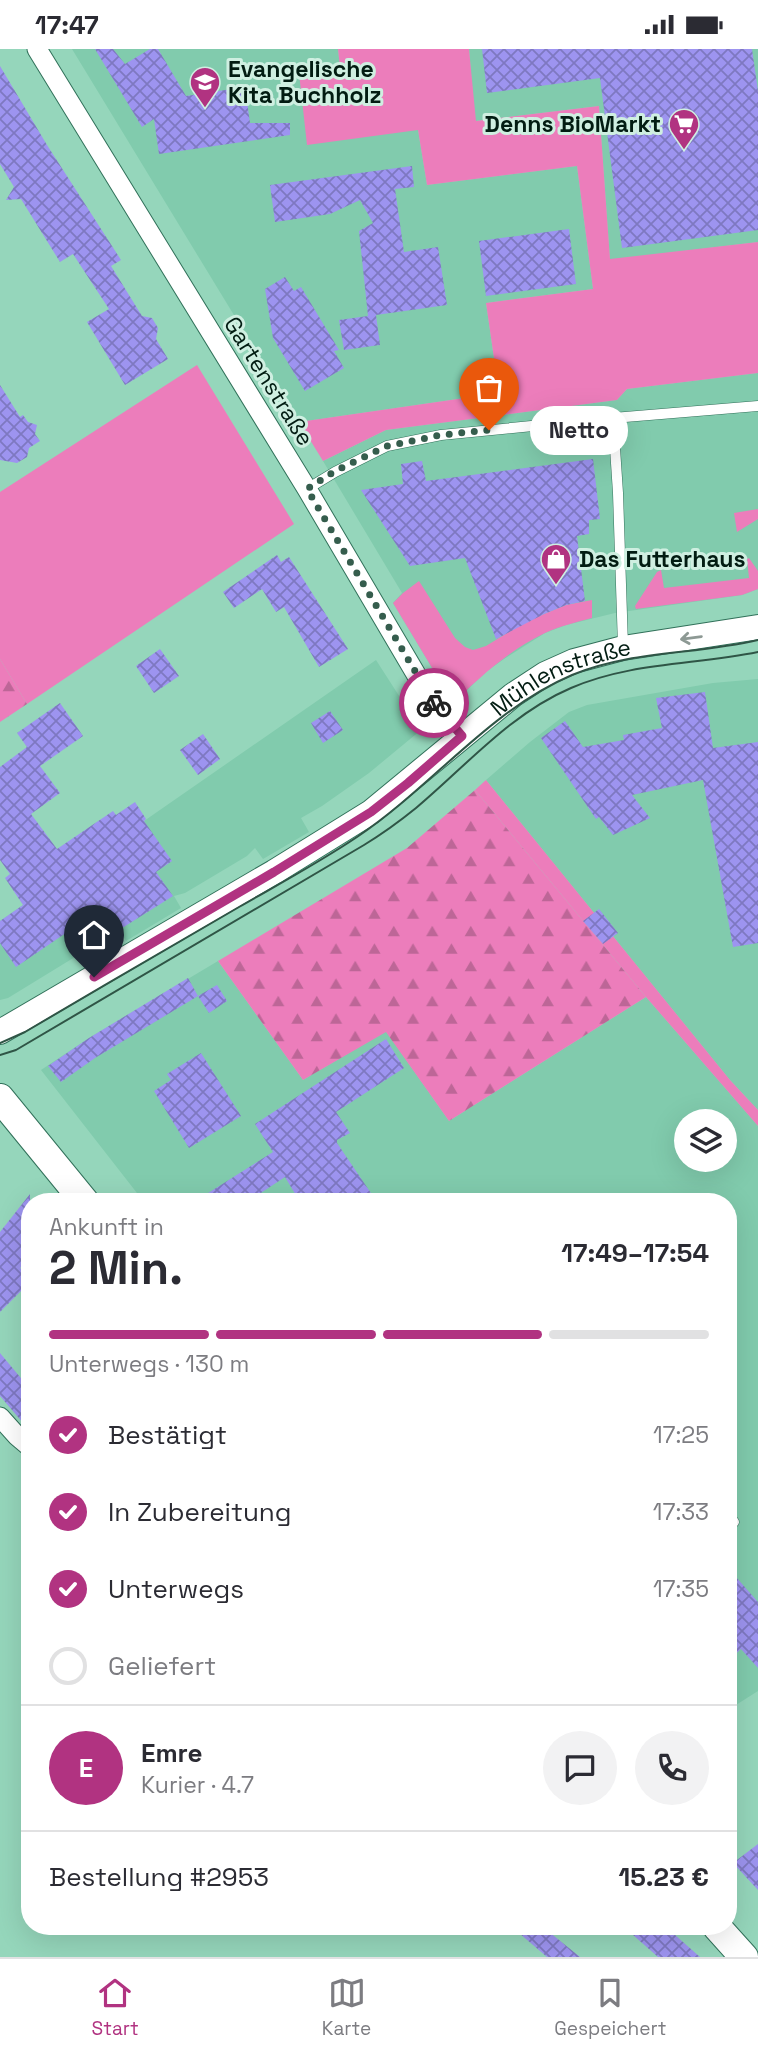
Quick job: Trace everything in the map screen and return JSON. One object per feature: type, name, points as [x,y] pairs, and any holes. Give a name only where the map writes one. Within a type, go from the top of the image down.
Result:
[{"type":"main road","points":[[0,1098],[78,1193]]},
{"type":"main road","points":[[724,1935],[744,1957]]},
{"type":"street","name":"Gartenstraße","points":[[37,49],[307,489],[430,698],[462,736]]},
{"type":"street","name":"Mühlenstraße","points":[[0,1032],[371,812],[513,695],[545,674],[574,661],[623,648],[758,628]]},
{"type":"street","points":[[0,1417],[21,1439]]},
{"type":"lane","points":[[307,489],[335,471],[387,446],[441,435],[758,406]]},
{"type":"lane","points":[[613,418],[623,648]]},
{"type":"shaded area","points":[[72,49],[338,49],[340,68],[418,130],[427,185],[577,166],[593,289],[486,303],[499,393],[299,422]]},
{"type":"shaded area","points":[[469,49],[758,49],[758,242],[610,260],[599,106],[475,121]]},
{"type":"shaded area","points":[[758,373],[758,589],[742,595],[615,613],[566,625],[545,633],[504,659],[487,671],[450,706],[446,702],[446,691],[393,603],[402,593],[323,461],[386,430],[617,400],[627,389]]},
{"type":"shaded area","points":[[376,660],[421,730],[369,773],[301,818],[309,832],[263,859],[255,848],[247,856],[185,893],[174,896],[181,908],[126,941],[119,930],[8,998],[0,1000],[0,921]]},
{"type":"shaded area","points":[[758,679],[758,1110],[730,1080],[486,780],[569,712],[587,705],[713,683]]},
{"type":"shaded area","points":[[218,961],[303,1080],[386,1031],[449,1121],[646,997],[758,1126],[758,1691],[737,1704],[737,1193],[137,1193],[41,1070]]},
{"type":"green space","points":[[338,49],[469,49],[476,121],[599,106],[610,259],[758,242],[758,373],[627,389],[617,400],[386,430],[323,461],[299,422],[499,393],[486,303],[593,289],[577,166],[427,185],[418,130],[307,145],[299,73],[340,68]]},
{"type":"green space","points":[[197,365],[294,524],[27,704],[0,659],[0,492]]},
{"type":"green space","points":[[758,509],[758,519],[737,532],[734,513]]},
{"type":"green space","points":[[749,558],[758,571],[758,589],[742,595],[636,609],[635,606],[661,570],[664,588],[749,578]]},
{"type":"green space","points":[[419,581],[455,638],[473,650],[566,605],[592,600],[592,618],[568,624],[519,648],[483,675],[450,706],[446,702],[446,691],[393,603]]},
{"type":"green space","points":[[0,659],[27,704],[0,722]]},
{"type":"green space","points":[[486,780],[730,1080],[758,1110],[758,1126],[646,997],[475,790]]},
{"type":"green space","points":[[475,790],[646,997],[449,1121],[386,1032],[303,1080],[218,961],[407,848]]},
{"type":"building","points":[[95,49],[113,49],[125,64],[150,49],[158,49],[186,96],[245,87],[250,123],[290,123],[290,135],[159,154],[154,119],[142,127]]},
{"type":"building","points":[[482,49],[752,49],[758,91],[758,230],[622,248],[600,78],[487,93]]},
{"type":"building","points":[[0,66],[121,260],[111,266],[142,316],[152,318],[158,328],[156,339],[168,359],[125,385],[87,322],[109,309],[73,254],[60,262],[21,199],[6,200],[14,187],[0,164]]},
{"type":"building","points":[[412,166],[414,187],[395,189],[404,252],[438,247],[447,305],[376,315],[380,345],[344,350],[339,320],[368,316],[359,231],[373,223],[360,200],[330,214],[275,222],[270,185]]},
{"type":"building","points":[[569,229],[576,284],[486,296],[479,241]]},
{"type":"building","points":[[285,277],[294,291],[301,287],[339,350],[334,351],[344,368],[305,391],[273,338],[265,289]]},
{"type":"building","points":[[0,385],[20,417],[23,415],[28,422],[37,425],[35,434],[40,441],[29,448],[27,457],[17,463],[0,460]]},
{"type":"building","points":[[593,459],[600,519],[589,520],[589,534],[577,536],[585,601],[544,614],[496,639],[465,558],[410,566],[361,490],[403,484],[401,464],[422,461],[426,481]]},
{"type":"building","points":[[277,555],[281,562],[289,557],[348,649],[319,667],[284,607],[276,612],[262,589],[234,608],[223,592]]},
{"type":"building","points":[[160,649],[179,676],[154,693],[136,666]]},
{"type":"building","points":[[705,692],[713,748],[758,742],[758,943],[733,947],[703,780],[632,795],[650,818],[613,835],[599,817],[596,819],[541,738],[565,721],[583,747],[624,740],[623,735],[662,728],[656,698]]},
{"type":"building","points":[[60,703],[83,736],[40,766],[60,793],[31,814],[57,849],[113,811],[116,815],[135,802],[146,819],[144,821],[172,861],[156,872],[173,896],[119,930],[104,907],[16,967],[0,943],[0,921],[23,905],[5,878],[10,874],[0,860],[0,767],[27,747],[17,733]]},
{"type":"building","points":[[330,711],[343,730],[323,743],[311,723]]},
{"type":"building","points":[[203,734],[220,759],[198,775],[180,750]]},
{"type":"building","points":[[599,909],[618,933],[603,944],[583,921]]},
{"type":"building","points":[[188,978],[198,996],[95,1058],[61,1082],[48,1066],[89,1038]]},
{"type":"building","points":[[217,985],[227,1001],[209,1013],[198,996]]},
{"type":"building","points":[[386,1039],[404,1068],[336,1112],[350,1133],[337,1140],[337,1143],[371,1193],[295,1193],[285,1177],[261,1193],[208,1193],[273,1152],[255,1124]]},
{"type":"building","points":[[201,1053],[241,1116],[189,1148],[154,1091],[171,1080],[167,1074]]},
{"type":"building","points":[[21,1205],[21,1291],[0,1312],[0,1232]]},
{"type":"building","points":[[0,1353],[21,1378],[21,1420],[0,1396]]},
{"type":"building","points":[[737,1578],[758,1602],[758,1668],[741,1649],[737,1653]]},
{"type":"building","points":[[758,1844],[758,1890],[737,1867],[737,1860]]},
{"type":"building","points":[[521,1935],[553,1935],[580,1957],[547,1957]]},
{"type":"building","points":[[633,1935],[675,1935],[700,1957],[658,1957]]},
{"type":"tram line","points":[[0,1043],[25,1032],[343,846],[410,796],[487,729],[542,690],[572,675],[618,661],[758,640]]},
{"type":"tram line","points":[[0,1055],[16,1050],[371,841],[416,808],[508,726],[549,699],[571,688],[617,673],[758,652]]},
{"type":"way so far","points":[[434,703],[307,489],[335,471],[387,446],[441,435],[489,430]]},
{"type":"place","name":"Evangelische Kita Buchholz","points":[[205,109]]},
{"type":"place","name":"Denns BioMarkt","points":[[684,151]]},
{"type":"place","name":"Netto","points":[[489,430]]},
{"type":"place","name":"Das Futterhaus","points":[[556,586]]},
{"type":"route","points":[[94,977],[331,837],[371,812],[408,783],[462,736],[434,703]]}]
